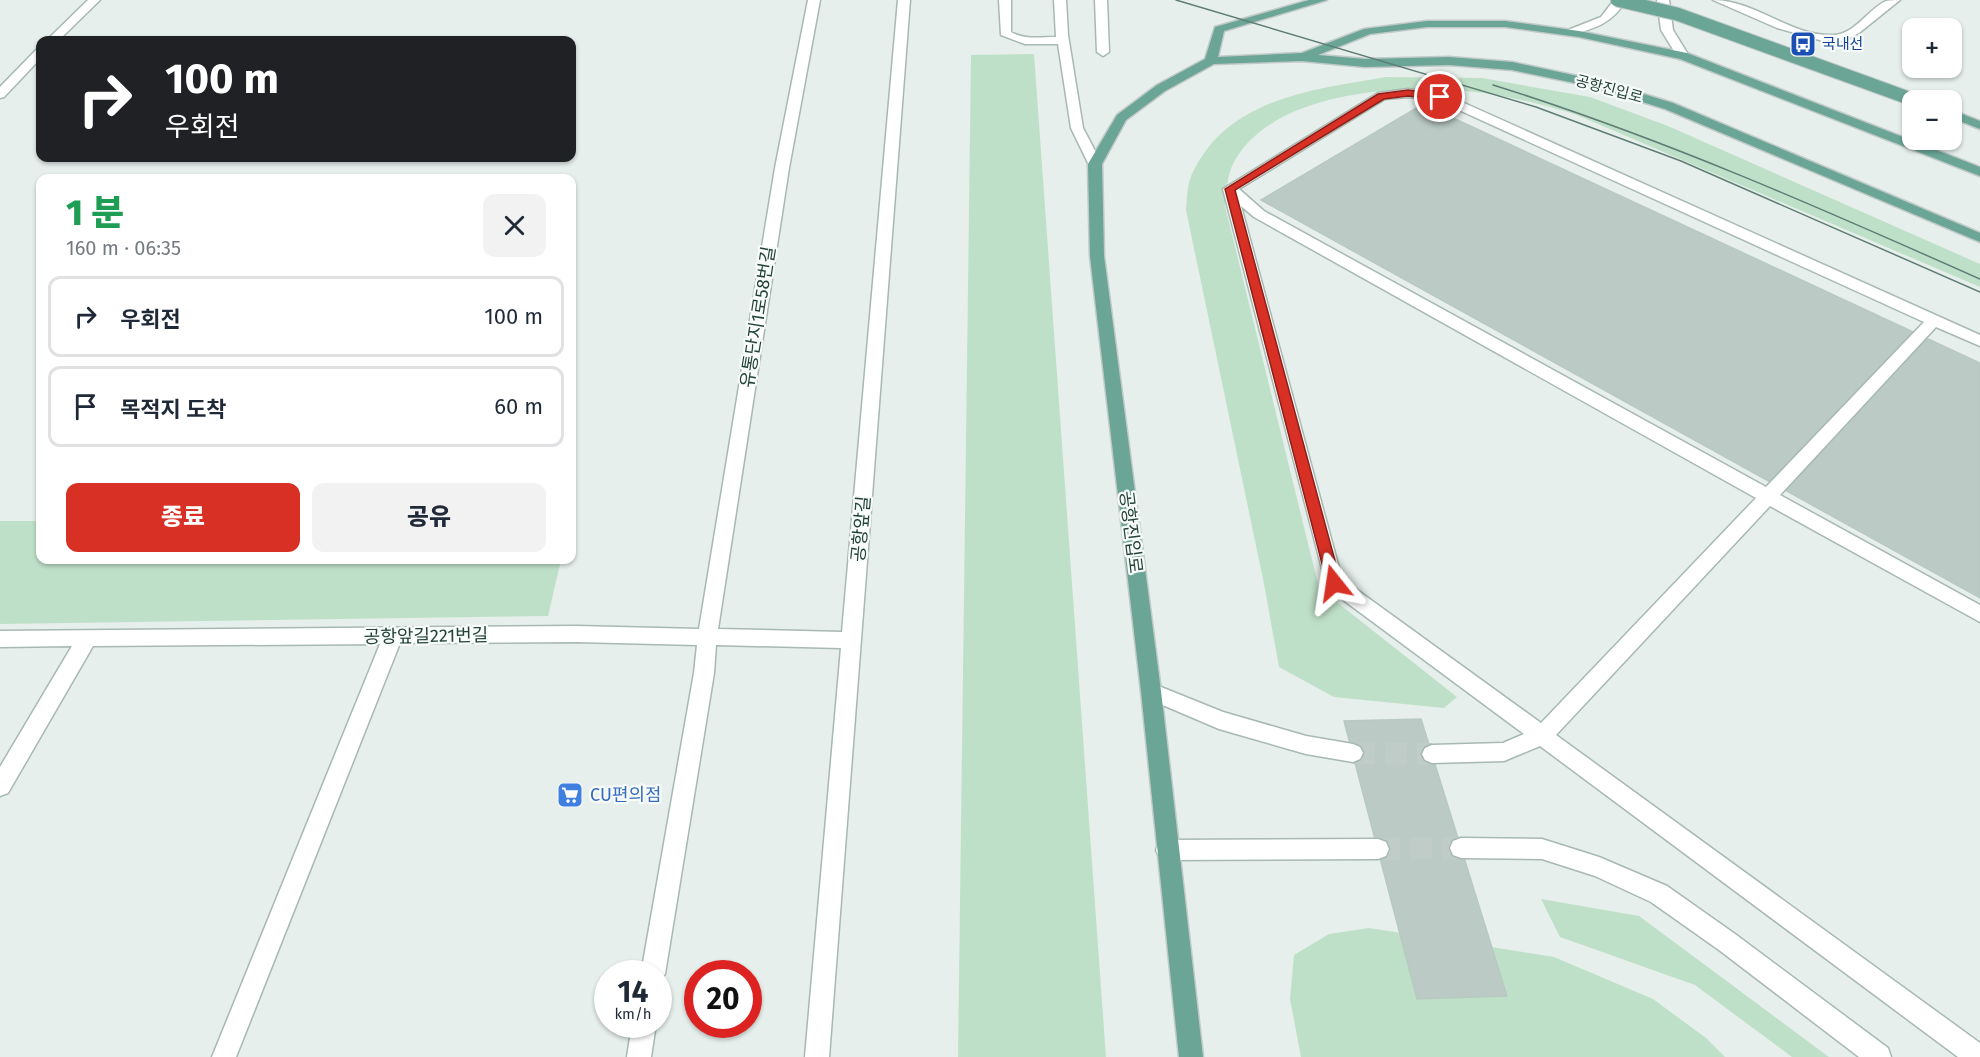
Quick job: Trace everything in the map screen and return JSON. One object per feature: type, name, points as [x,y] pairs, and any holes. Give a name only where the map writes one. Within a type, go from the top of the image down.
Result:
[{"type":"main road","points":[[1211,62],[1219,29],[1321,0]]},
{"type":"main road","points":[[1618,0],[1677,14],[1902,96]]},
{"type":"main road","points":[[1302,57],[1368,32],[1427,24],[1505,24],[1569,32],[1683,56],[1980,172]]},
{"type":"main road","name":"공항진입로","points":[[1191,1057],[1151,691],[1096,256],[1095,164],[1121,118],[1161,88],[1211,62],[1302,57],[1365,63],[1449,61],[1512,66],[1597,84],[1669,106],[1980,238]]},
{"type":"main road","points":[[1962,118],[1980,125]]},
{"type":"street","points":[[57,36],[94,0]]},
{"type":"street","name":"유통단지1로58번길","points":[[655,960],[704,673],[707,636],[782,168],[814,0]]},
{"type":"street","name":"공항앞길","points":[[817,1057],[904,0]]},
{"type":"street","points":[[1005,0],[1005,33],[1008,36],[1022,39],[1063,40]]},
{"type":"street","points":[[1060,0],[1063,40],[1077,128],[1095,164]]},
{"type":"street","points":[[1101,0],[1104,52]]},
{"type":"street","points":[[1569,32],[1593,26],[1613,14],[1618,0]]},
{"type":"street","points":[[1663,0],[1665,27],[1670,40],[1683,56]]},
{"type":"street","points":[[1719,0],[1813,37],[1831,40],[1847,35],[1894,0]]},
{"type":"street","points":[[0,94],[36,57]]},
{"type":"street","points":[[1230,189],[1382,96],[1408,93],[1440,97],[1980,341]]},
{"type":"street","points":[[1230,189],[1259,214],[1980,614]]},
{"type":"street","points":[[1230,189],[1334,583],[1979,1057]]},
{"type":"street","points":[[1432,754],[1504,752],[1542,736],[1934,320]]},
{"type":"street","points":[[224,1057],[393,636]]},
{"type":"street","name":"공항앞길221번길","points":[[0,639],[707,636],[852,640]]},
{"type":"street","points":[[0,786],[87,639]]},
{"type":"street","points":[[1151,691],[1219,720],[1306,745],[1353,753]]},
{"type":"street","points":[[1461,848],[1542,849],[1599,867],[1659,894],[1727,942],[1879,1057]]},
{"type":"street","points":[[1167,850],[1378,849]]},
{"type":"street","points":[[639,1057],[642,1038]]},
{"type":"green space","points":[[1034,54],[1106,1057],[958,1057],[971,55]]},
{"type":"green space","points":[[1386,77],[1482,78],[1590,97],[1668,126],[1980,264],[1980,287],[1577,115],[1493,94],[1437,89],[1370,92],[1335,98],[1302,108],[1273,122],[1249,142],[1232,166],[1225,206],[1319,588],[1457,697],[1444,708],[1334,697],[1279,667],[1264,584],[1186,210],[1192,174],[1208,148],[1227,128],[1250,113],[1302,93]]},
{"type":"green space","points":[[0,521],[36,521],[36,564],[560,564],[548,616],[0,624]]},
{"type":"green space","points":[[1541,899],[1639,916],[1829,1057],[1792,1057],[1695,985],[1560,937]]},
{"type":"green space","points":[[1369,928],[1554,957],[1653,999],[1706,1038],[1725,1057],[1301,1057],[1290,999],[1294,955],[1329,934]]},
{"type":"building","points":[[1423,104],[1980,363],[1980,598],[1261,200]]},
{"type":"building","points":[[1421,719],[1507,996],[1417,999],[1344,721]]},
{"type":"tunnel","points":[[1353,753],[1432,754]]},
{"type":"tunnel","points":[[1378,849],[1461,848]]},
{"type":"tram line","points":[[1176,0],[1536,107],[1681,161],[1980,292]]},
{"type":"tram line","points":[[1493,85],[1617,127],[1739,175],[1980,279]]},
{"type":"place","name":"국내선","points":[[1803,44]]},
{"type":"place","name":"CU편의점","points":[[570,795]]},
{"type":"route","points":[[1334,583],[1230,189],[1382,96],[1408,93],[1440,97]]}]
